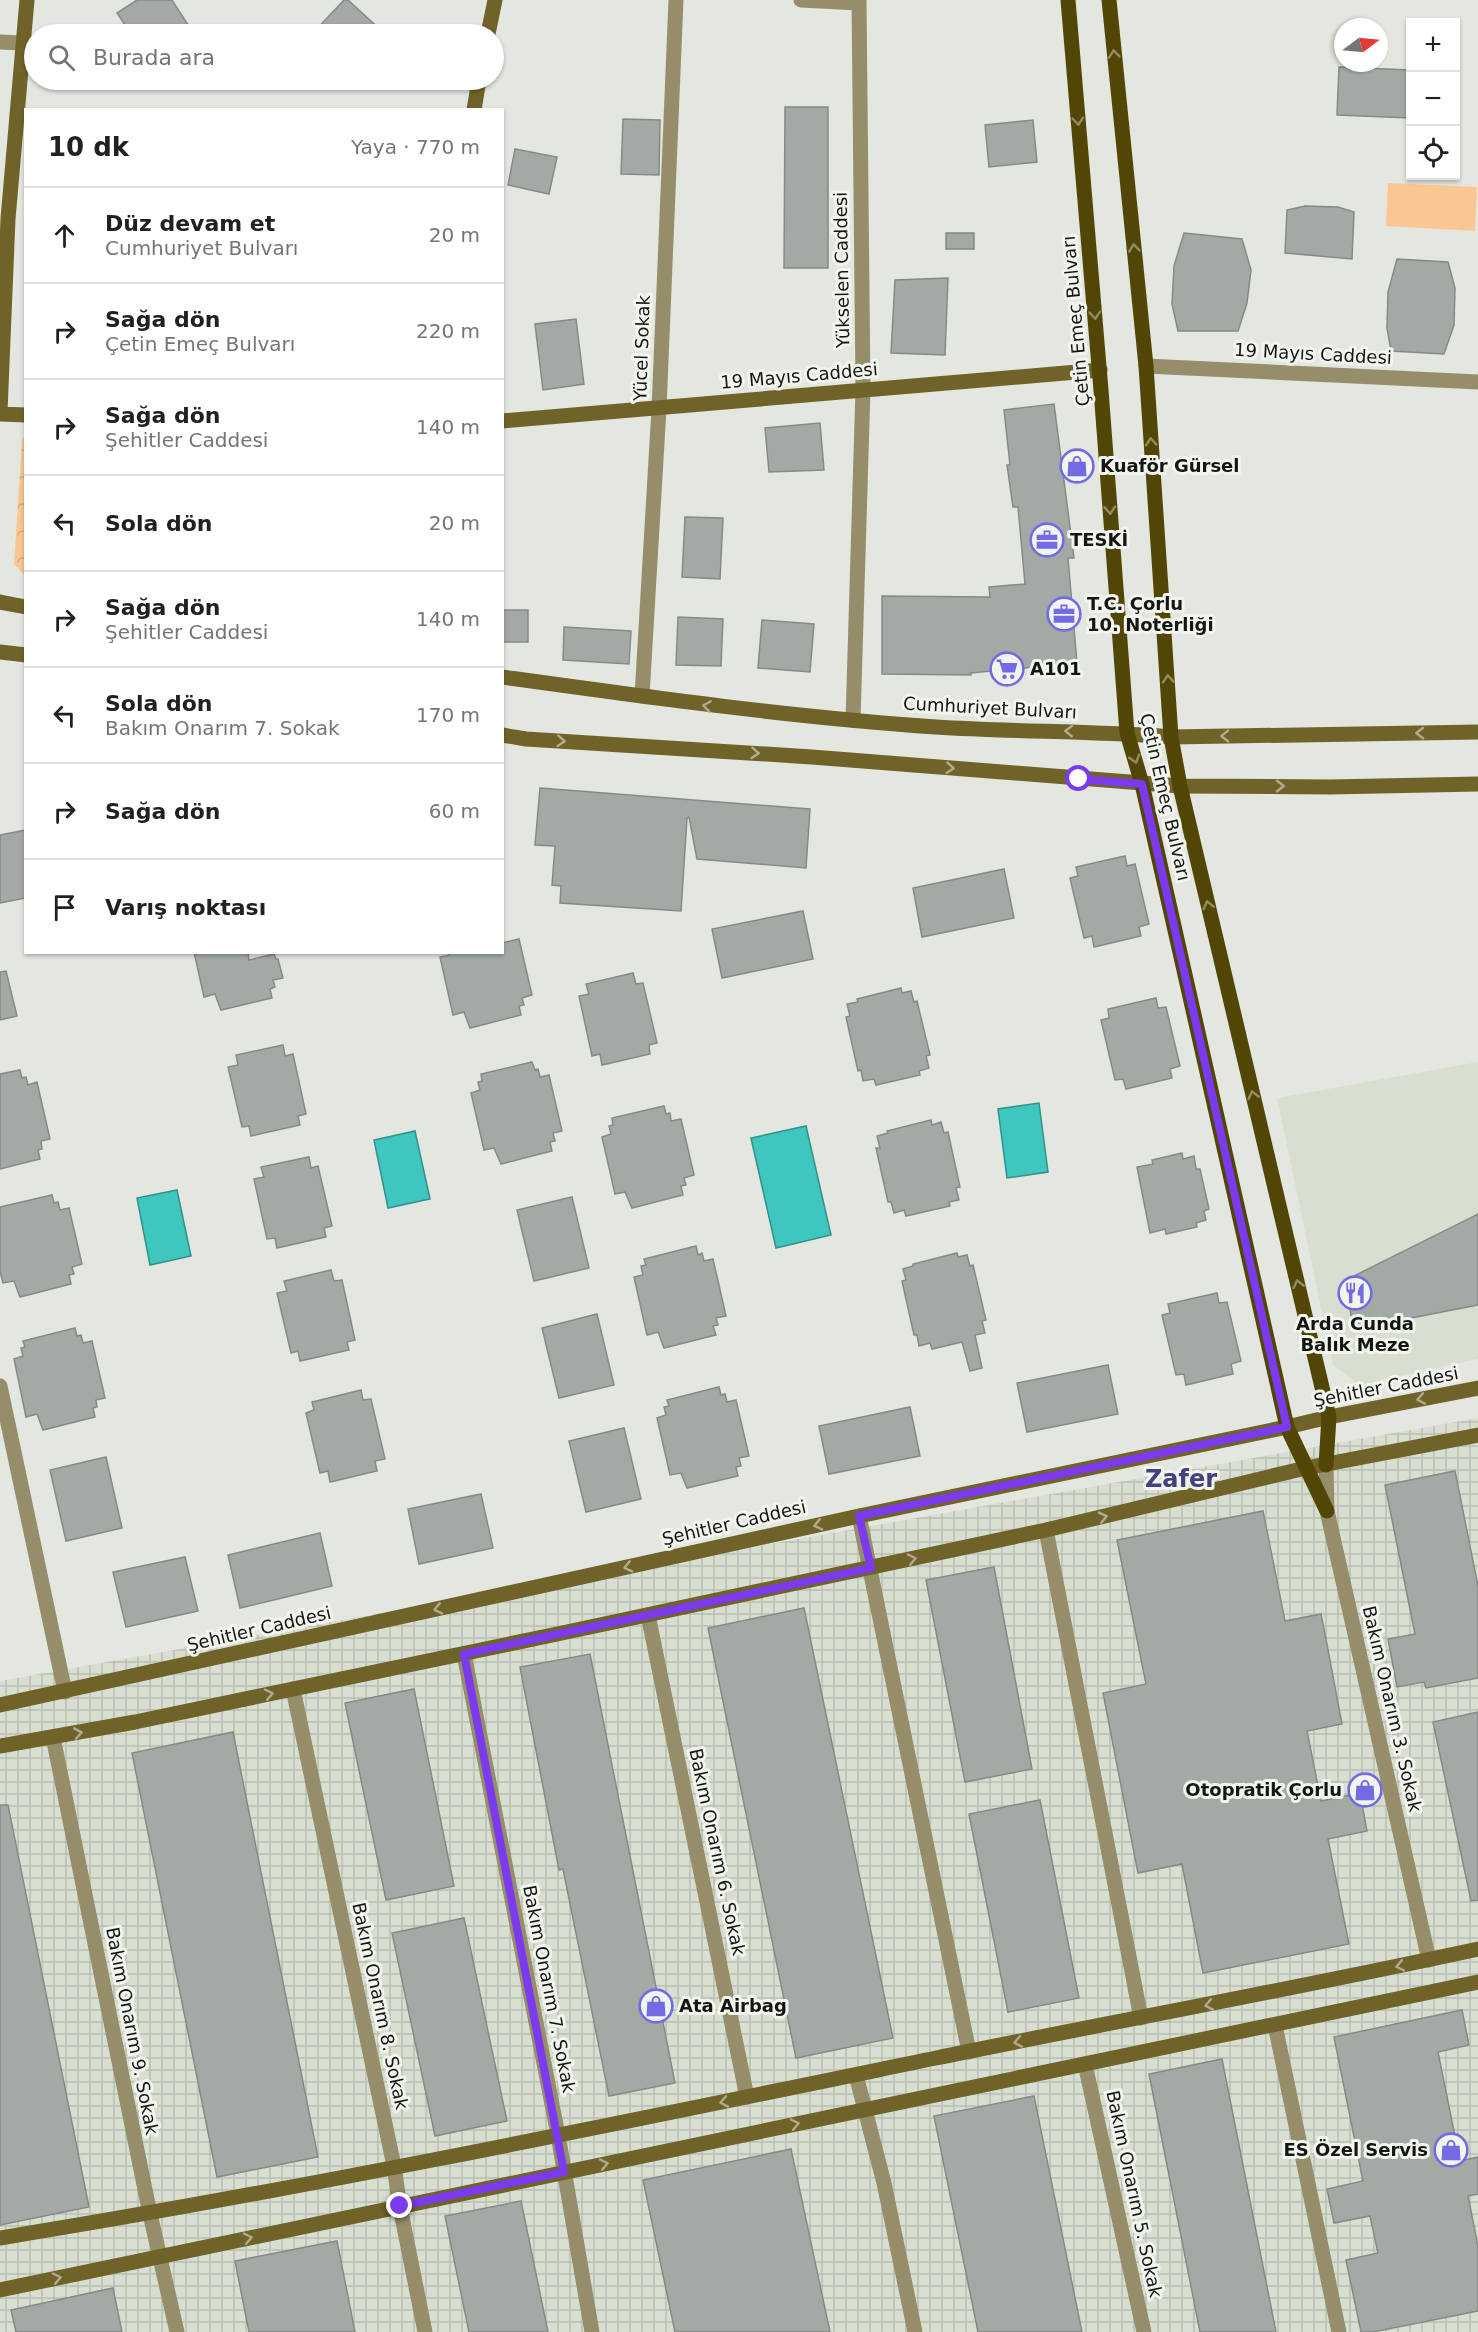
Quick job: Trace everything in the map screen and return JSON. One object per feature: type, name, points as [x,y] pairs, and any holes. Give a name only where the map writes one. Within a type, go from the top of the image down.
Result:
[{"type":"main road","name":"Çetin Emeç Bulvarı","points":[[1068,0],[1100,370],[1127,733],[1142,784],[1287,1427],[1327,1511]]},
{"type":"main road","name":"Çetin Emeç Bulvarı","points":[[1109,0],[1146,366],[1172,737],[1180,786],[1329,1417],[1326,1465]]},
{"type":"street","points":[[25,24],[27,0]]},
{"type":"street","points":[[490,24],[495,0]]},
{"type":"street","name":"Yücel Sokak","points":[[642,696],[659,408],[676,0]]},
{"type":"street","points":[[801,0],[859,1]]},
{"type":"street","name":"Yükselen Caddesi","points":[[853,720],[863,389],[859,1]]},
{"type":"street","points":[[24,32],[4,218],[0,413],[24,415]]},
{"type":"street","points":[[0,42],[23,43]]},
{"type":"street","points":[[474,108],[477,90]]},
{"type":"street","name":"19 Mayıs Caddesi","points":[[1146,366],[1478,382]]},
{"type":"street","name":"19 Mayıs Caddesi","points":[[504,421],[1100,370]]},
{"type":"street","points":[[0,603],[24,607]]},
{"type":"street","points":[[0,652],[24,655]]},
{"type":"street","name":"Cumhuriyet Bulvarı","points":[[504,677],[738,710],[937,727],[1127,733],[1172,737],[1478,732]]},
{"type":"street","points":[[504,735],[526,739],[812,757],[1180,786],[1330,787],[1478,784]]},
{"type":"street","points":[[0,1386],[65,1692]]},
{"type":"street","name":"Şehitler Caddesi","points":[[0,1705],[859,1516],[1478,1388]]},
{"type":"street","points":[[0,1746],[464,1654],[1046,1530],[1306,1468],[1478,1435]]},
{"type":"street","name":"Bakım Onarım 3. Sokak","points":[[1326,1465],[1327,1511],[1429,1960]]},
{"type":"street","points":[[859,1516],[969,2052]]},
{"type":"street","points":[[1046,1530],[1140,2018]]},
{"type":"street","name":"Bakım Onarım 6. Sokak","points":[[648,1615],[747,2097]]},
{"type":"street","name":"Bakım Onarım 7. Sokak","points":[[464,1654],[558,2135],[592,2332]]},
{"type":"street","name":"Bakım Onarım 8. Sokak","points":[[293,1689],[394,2166],[425,2332]]},
{"type":"street","name":"Bakım Onarım 9. Sokak","points":[[53,1737],[150,2214],[177,2332]]},
{"type":"street","points":[[0,2238],[150,2214],[558,2135],[1478,1949]]},
{"type":"street","points":[[0,2290],[1478,1982]]},
{"type":"street","points":[[1275,2025],[1339,2332]]},
{"type":"street","name":"Bakım Onarım 5. Sokak","points":[[1085,2064],[1144,2332]]},
{"type":"street","points":[[856,2075],[884,2183],[915,2332]]},
{"type":"shaded area","points":[[1478,1062],[1478,1359],[1360,1385],[1333,1365],[1277,1098]]},
{"type":"shaded area","points":[[1478,1418],[1478,2332],[0,2332],[0,1681]]},
{"type":"green space","points":[[1388,183],[1477,187],[1475,231],[1386,226]]},
{"type":"green space","points":[[24,436],[24,575],[14,564]]},
{"type":"water","points":[[1039,1103],[1048,1172],[1007,1178],[998,1109]]},
{"type":"water","points":[[806,1126],[831,1235],[776,1248],[751,1138]]},
{"type":"water","points":[[415,1131],[430,1199],[388,1208],[374,1140]]},
{"type":"water","points":[[177,1190],[191,1256],[150,1265],[137,1198]]},
{"type":"building","points":[[137,0],[172,0],[188,24],[124,24],[117,13]]},
{"type":"building","points":[[344,0],[348,0],[374,24],[321,24]]},
{"type":"building","points":[[1406,70],[1406,118],[1337,115],[1339,72]]},
{"type":"building","points":[[785,107],[828,107],[828,268],[784,268]]},
{"type":"building","points":[[623,119],[660,120],[659,175],[621,174]]},
{"type":"building","points":[[1033,120],[1037,162],[989,167],[985,125]]},
{"type":"building","points":[[515,149],[557,157],[549,194],[508,185]]},
{"type":"building","points":[[1305,206],[1338,207],[1354,212],[1352,259],[1285,253],[1287,210]]},
{"type":"building","points":[[946,233],[974,233],[974,249],[946,249]]},
{"type":"building","points":[[1184,233],[1242,239],[1251,270],[1247,303],[1238,331],[1178,331],[1172,304],[1174,266]]},
{"type":"building","points":[[1397,259],[1448,262],[1455,288],[1454,325],[1444,354],[1391,351],[1387,328],[1388,292]]},
{"type":"building","points":[[948,278],[945,355],[891,353],[895,280]]},
{"type":"building","points":[[576,319],[584,384],[543,390],[535,324]]},
{"type":"building","points":[[1054,404],[1074,558],[1068,558],[1077,663],[971,673],[971,675],[882,674],[882,596],[990,597],[989,587],[1025,584],[1018,507],[1013,507],[1007,465],[1010,465],[1004,410]]},
{"type":"building","points":[[820,423],[824,470],[769,472],[765,428]]},
{"type":"building","points":[[685,517],[723,518],[720,579],[682,577]]},
{"type":"building","points":[[504,610],[528,610],[528,642],[504,642]]},
{"type":"building","points":[[678,617],[723,619],[721,666],[676,665]]},
{"type":"building","points":[[762,620],[814,624],[810,672],[758,668]]},
{"type":"building","points":[[564,627],[631,631],[629,664],[563,660]]},
{"type":"building","points":[[540,788],[810,809],[806,868],[697,859],[689,817],[687,818],[681,911],[560,903],[561,886],[552,885],[555,846],[535,845]]},
{"type":"building","points":[[24,830],[24,898],[0,903],[0,835]]},
{"type":"building","points":[[1125,856],[1127,866],[1135,864],[1149,924],[1139,927],[1141,936],[1094,947],[1092,936],[1084,938],[1070,878],[1078,876],[1076,867]]},
{"type":"building","points":[[1004,869],[1014,918],[922,937],[913,888]]},
{"type":"building","points":[[803,911],[813,959],[722,978],[712,929]]},
{"type":"building","points":[[519,939],[532,995],[522,998],[524,1005],[519,1006],[521,1015],[470,1028],[464,1012],[453,1015],[440,957],[449,954],[504,954],[504,943]]},
{"type":"building","points":[[194,954],[248,954],[249,960],[274,954],[278,959],[283,978],[273,980],[275,987],[270,989],[272,998],[221,1010],[215,994],[204,997]]},
{"type":"building","points":[[6,971],[17,1016],[0,1020],[0,972]]},
{"type":"building","points":[[633,973],[636,984],[643,983],[657,1043],[649,1045],[650,1054],[602,1065],[600,1054],[592,1056],[579,996],[589,994],[586,984]]},
{"type":"building","points":[[901,988],[902,993],[911,991],[914,1002],[917,1001],[930,1055],[926,1056],[929,1068],[919,1071],[920,1075],[876,1085],[874,1079],[863,1081],[861,1070],[858,1071],[846,1017],[850,1016],[847,1004],[858,1002],[857,999]]},
{"type":"building","points":[[1156,998],[1158,1008],[1166,1007],[1180,1066],[1170,1069],[1172,1078],[1126,1089],[1123,1079],[1115,1080],[1101,1020],[1109,1018],[1108,1009]]},
{"type":"building","points":[[283,1045],[285,1056],[293,1054],[306,1114],[298,1116],[300,1125],[251,1136],[249,1126],[242,1127],[228,1067],[238,1065],[236,1055]]},
{"type":"building","points":[[532,1062],[535,1070],[538,1069],[540,1077],[549,1075],[562,1131],[553,1133],[555,1141],[550,1142],[552,1151],[501,1164],[494,1148],[484,1150],[471,1093],[480,1090],[478,1082],[482,1081],[481,1074]]},
{"type":"building","points":[[20,1070],[22,1078],[26,1077],[28,1085],[37,1082],[50,1139],[41,1141],[42,1149],[38,1150],[40,1159],[0,1169],[0,1074]]},
{"type":"building","points":[[664,1106],[666,1114],[670,1113],[671,1121],[681,1119],[694,1175],[684,1178],[686,1185],[681,1186],[683,1195],[632,1208],[625,1192],[615,1194],[602,1137],[611,1134],[609,1126],[613,1125],[612,1118]]},
{"type":"building","points":[[931,1120],[932,1125],[941,1122],[944,1133],[948,1132],[960,1187],[956,1188],[959,1200],[949,1202],[950,1206],[906,1216],[904,1210],[894,1213],[891,1202],[888,1202],[876,1148],[880,1148],[877,1136],[888,1133],[887,1131]]},
{"type":"building","points":[[1182,1153],[1183,1159],[1194,1156],[1196,1169],[1200,1169],[1209,1209],[1204,1211],[1206,1220],[1196,1223],[1197,1227],[1166,1234],[1165,1229],[1150,1233],[1137,1167],[1153,1164],[1152,1160]]},
{"type":"building","points":[[309,1157],[311,1168],[318,1166],[332,1226],[324,1228],[326,1237],[277,1248],[275,1238],[267,1239],[254,1179],[264,1177],[261,1167]]},
{"type":"building","points":[[52,1195],[54,1203],[58,1202],[60,1210],[69,1208],[82,1264],[72,1267],[74,1274],[69,1275],[71,1284],[20,1297],[14,1281],[3,1283],[0,1271],[0,1207]]},
{"type":"building","points":[[572,1197],[589,1268],[534,1281],[517,1210]]},
{"type":"building","points":[[1478,1214],[1478,1305],[1354,1329],[1344,1281]]},
{"type":"building","points":[[696,1246],[698,1255],[702,1253],[704,1261],[713,1259],[726,1316],[716,1318],[718,1325],[713,1326],[716,1335],[664,1348],[658,1332],[647,1335],[634,1277],[643,1275],[641,1266],[646,1265],[644,1259]]},
{"type":"building","points":[[957,1253],[958,1257],[967,1255],[970,1266],[973,1265],[986,1320],[982,1321],[985,1333],[975,1335],[982,1368],[970,1371],[962,1342],[932,1349],[930,1343],[919,1346],[917,1335],[914,1335],[902,1281],[906,1280],[903,1269],[913,1264]]},
{"type":"building","points":[[331,1270],[334,1281],[342,1280],[355,1340],[347,1342],[349,1350],[300,1361],[298,1351],[291,1353],[277,1293],[287,1291],[284,1281]]},
{"type":"building","points":[[1217,1293],[1219,1303],[1227,1302],[1241,1361],[1231,1364],[1233,1374],[1186,1385],[1184,1374],[1176,1375],[1162,1315],[1170,1313],[1168,1304]]},
{"type":"building","points":[[597,1314],[614,1385],[559,1398],[542,1328]]},
{"type":"building","points":[[75,1328],[77,1336],[81,1335],[83,1343],[92,1341],[105,1398],[96,1400],[97,1407],[93,1408],[95,1417],[43,1430],[37,1414],[26,1417],[14,1359],[23,1356],[21,1348],[25,1347],[23,1341]]},
{"type":"building","points":[[1108,1365],[1118,1414],[1027,1432],[1017,1383]]},
{"type":"building","points":[[719,1387],[721,1395],[725,1394],[727,1402],[736,1400],[749,1456],[739,1458],[741,1466],[736,1467],[738,1476],[687,1488],[681,1473],[670,1475],[657,1418],[666,1415],[664,1407],[669,1406],[667,1400]]},
{"type":"building","points":[[361,1390],[363,1400],[371,1399],[385,1459],[375,1461],[377,1471],[330,1482],[328,1471],[320,1473],[306,1413],[314,1410],[312,1402]]},
{"type":"building","points":[[910,1407],[920,1456],[829,1474],[819,1426]]},
{"type":"building","points":[[624,1428],[641,1499],[586,1512],[569,1441]]},
{"type":"building","points":[[106,1457],[122,1528],[66,1541],[50,1470]]},
{"type":"building","points":[[1455,1471],[1478,1586],[1478,1678],[1426,1688],[1424,1682],[1397,1687],[1388,1639],[1415,1634],[1385,1485]]},
{"type":"building","points":[[481,1494],[493,1548],[419,1564],[408,1509]]},
{"type":"building","points":[[1263,1511],[1285,1621],[1321,1614],[1342,1724],[1307,1731],[1321,1801],[1360,1793],[1367,1831],[1328,1839],[1349,1944],[1203,1973],[1182,1864],[1138,1873],[1103,1693],[1146,1684],[1117,1540]]},
{"type":"building","points":[[320,1533],[332,1586],[240,1608],[228,1555]]},
{"type":"building","points":[[185,1557],[198,1611],[126,1627],[113,1572]]},
{"type":"building","points":[[994,1567],[1032,1769],[965,1782],[926,1580]]},
{"type":"building","points":[[804,1608],[893,2038],[796,2058],[708,1628]]},
{"type":"building","points":[[590,1654],[675,2083],[609,2096],[563,1869],[559,1870],[520,1667]]},
{"type":"building","points":[[414,1689],[454,1886],[386,1900],[345,1703]]},
{"type":"building","points":[[1478,1712],[1478,1900],[1471,1901],[1433,1722]]},
{"type":"building","points":[[233,1732],[318,2157],[217,2177],[132,1753]]},
{"type":"building","points":[[1040,1800],[1079,1998],[1008,2012],[969,1814]]},
{"type":"building","points":[[0,1805],[8,1805],[89,2207],[0,2225]]},
{"type":"building","points":[[464,1918],[507,2121],[435,2136],[392,1933]]},
{"type":"building","points":[[1462,2010],[1469,2045],[1438,2052],[1460,2161],[1478,2157],[1478,2194],[1468,2196],[1478,2246],[1478,2311],[1373,2332],[1361,2332],[1346,2260],[1378,2253],[1370,2216],[1334,2223],[1327,2189],[1363,2181],[1334,2037]]},
{"type":"building","points":[[1222,2059],[1276,2332],[1200,2332],[1149,2074]]},
{"type":"building","points":[[1034,2096],[1082,2332],[978,2332],[934,2116]]},
{"type":"building","points":[[791,2149],[830,2332],[675,2332],[643,2180]]},
{"type":"building","points":[[521,2201],[548,2332],[469,2332],[445,2216]]},
{"type":"building","points":[[337,2241],[355,2332],[249,2332],[235,2261]]},
{"type":"building","points":[[113,2288],[122,2332],[16,2332],[11,2310]]},
{"type":"place","name":"Kuaför Gürsel","points":[[1077,466]]},
{"type":"place","name":"TESKİ","points":[[1047,540]]},
{"type":"place","name":"T.C. Çorlu 10. Noterliği","points":[[1064,614]]},
{"type":"place","name":"A101","points":[[1007,669]]},
{"type":"place","name":"Arda Cunda Balık Meze","points":[[1355,1293]]},
{"type":"place","name":"Otopratik Çorlu","points":[[1365,1790]]},
{"type":"place","name":"Ata Airbag","points":[[656,2006]]},
{"type":"place","name":"ES Özel Servis","points":[[1451,2150]]},
{"type":"district","name":"Zafer","points":[[1181,1479]]},
{"type":"route","points":[[400,2206],[564,2172],[464,1654],[871,1568],[859,1516],[1287,1427],[1142,784],[1079,779]]}]
